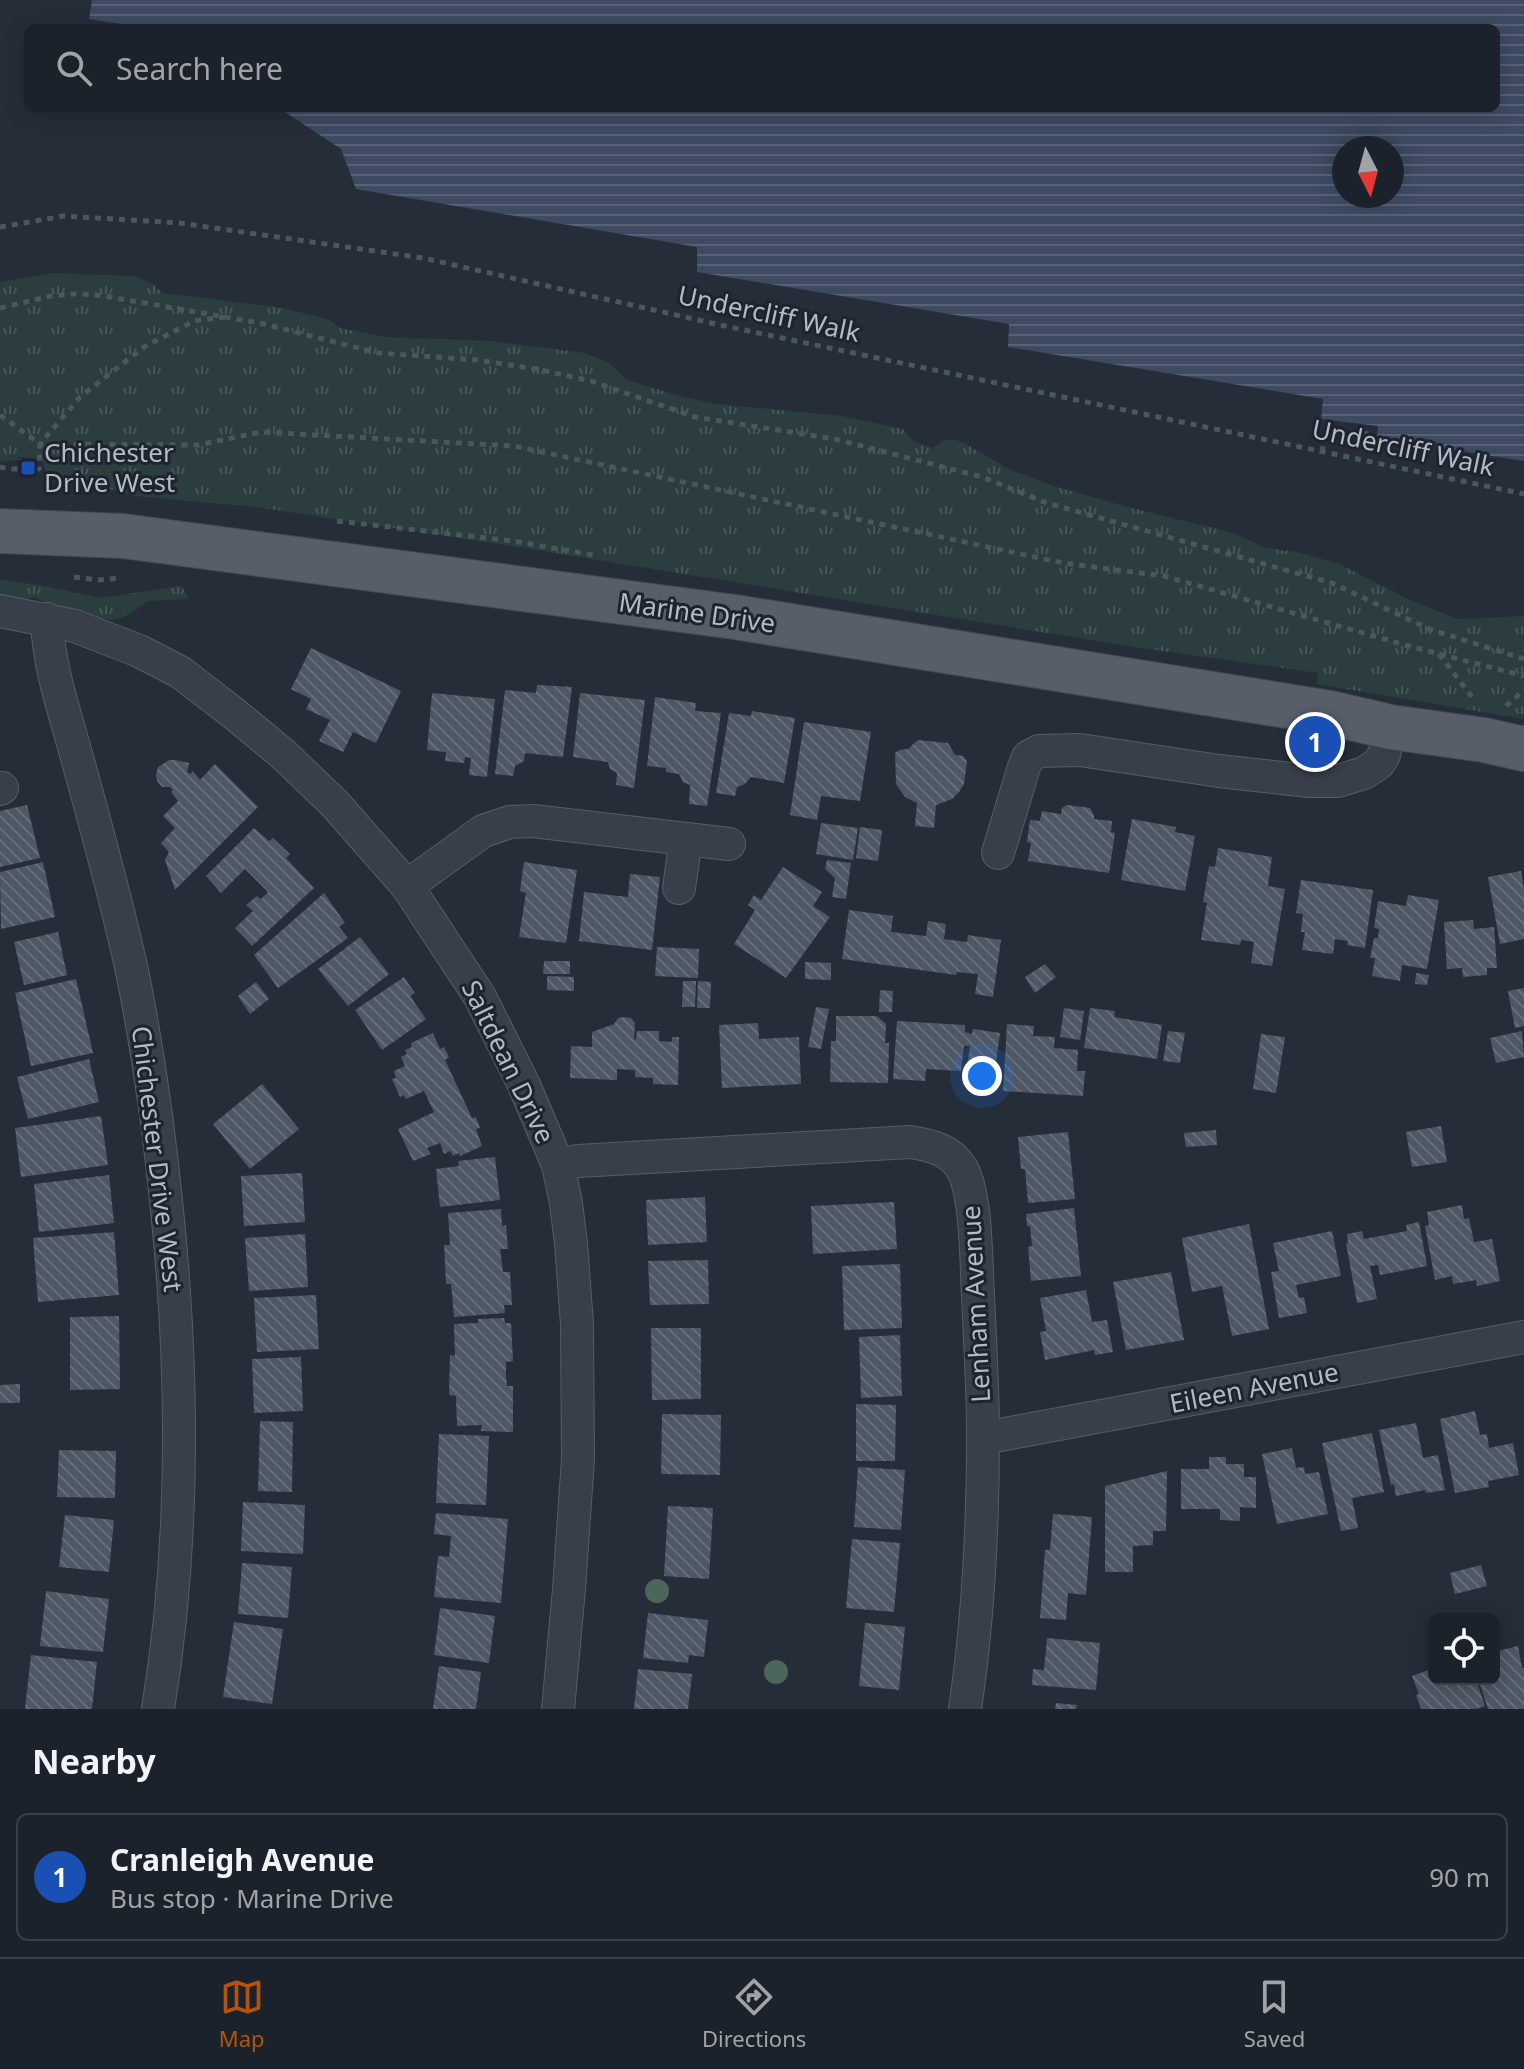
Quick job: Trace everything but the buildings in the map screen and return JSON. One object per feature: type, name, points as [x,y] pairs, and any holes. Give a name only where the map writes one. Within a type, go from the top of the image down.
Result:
[{"type":"main road","name":"Marine Drive","points":[[0,531],[123,536],[735,617],[1330,713],[1390,727],[1484,740],[1524,749]]},
{"type":"street","name":"Saltdean Drive","points":[[0,611],[47,619],[104,636],[180,672],[204,690],[283,754],[335,804],[407,886],[480,997],[524,1085],[558,1165],[568,1216],[577,1324],[578,1459],[558,1709]]},
{"type":"street","name":"Chichester Drive West","points":[[47,619],[53,668],[132,972],[164,1175],[176,1311],[179,1492],[174,1591],[158,1709]]},
{"type":"street","points":[[998,853],[1028,757],[1039,751],[1100,752],[1219,771],[1309,781],[1338,781],[1364,773],[1378,764],[1384,755],[1390,727]]},
{"type":"street","points":[[407,886],[483,831],[510,822],[533,821],[729,844]]},
{"type":"street","points":[[679,888],[686,839]]},
{"type":"street","name":"Lenham Avenue","points":[[558,1165],[578,1161],[921,1143],[951,1156],[963,1171],[970,1193],[976,1253],[983,1435],[978,1570],[965,1709]]},
{"type":"street","name":"Eileen Avenue","points":[[983,1435],[1000,1435],[1524,1337]]},
{"type":"path","name":"Undercliff Walk","points":[[0,227],[64,216],[180,223],[423,258],[725,326],[1524,494]]},
{"type":"path","points":[[0,318],[1,307],[51,296],[98,295],[260,323],[378,353],[477,360],[591,381],[695,417],[850,443],[982,477],[1047,503],[1332,583],[1429,629],[1524,659]]},
{"type":"path","points":[[0,467],[39,469],[40,444],[80,397],[144,347],[194,321],[225,317]]},
{"type":"path","points":[[0,415],[40,444],[198,445],[261,432],[514,446],[1063,563],[1164,576],[1524,676]]},
{"type":"path","points":[[1322,452],[1326,429],[1369,434]]},
{"type":"path","points":[[1439,654],[1472,698],[1481,700]]},
{"type":"path","points":[[1507,704],[1524,690]]},
{"type":"green space","points":[[51,273],[134,276],[151,283],[163,293],[277,307],[328,319],[340,328],[386,337],[491,341],[585,353],[609,363],[627,380],[683,397],[717,404],[842,416],[903,429],[913,441],[933,448],[944,440],[956,440],[1009,469],[1054,486],[1234,533],[1265,548],[1297,552],[1339,564],[1410,600],[1458,619],[1524,616],[1524,719],[1317,684],[1318,673],[1127,646],[257,507],[135,496],[46,472],[42,459],[19,457],[18,460],[0,462],[0,282]]},
{"type":"green space","points":[[0,579],[99,598],[182,586],[189,599],[148,601],[126,616],[113,620],[73,612],[35,598],[0,598]]},
{"type":"water","points":[[92,0],[1524,0],[1524,461],[1377,438],[1378,426],[1321,419],[1323,399],[1008,347],[1009,324],[697,272],[697,247],[356,189],[341,149],[285,112],[1500,112],[1500,24],[121,24],[89,19]]},
{"type":"place","name":"Chichester Drive West","points":[[28,468]]},
{"type":"place","name":"Cranleigh Avenue","points":[[1315,742]]}]
